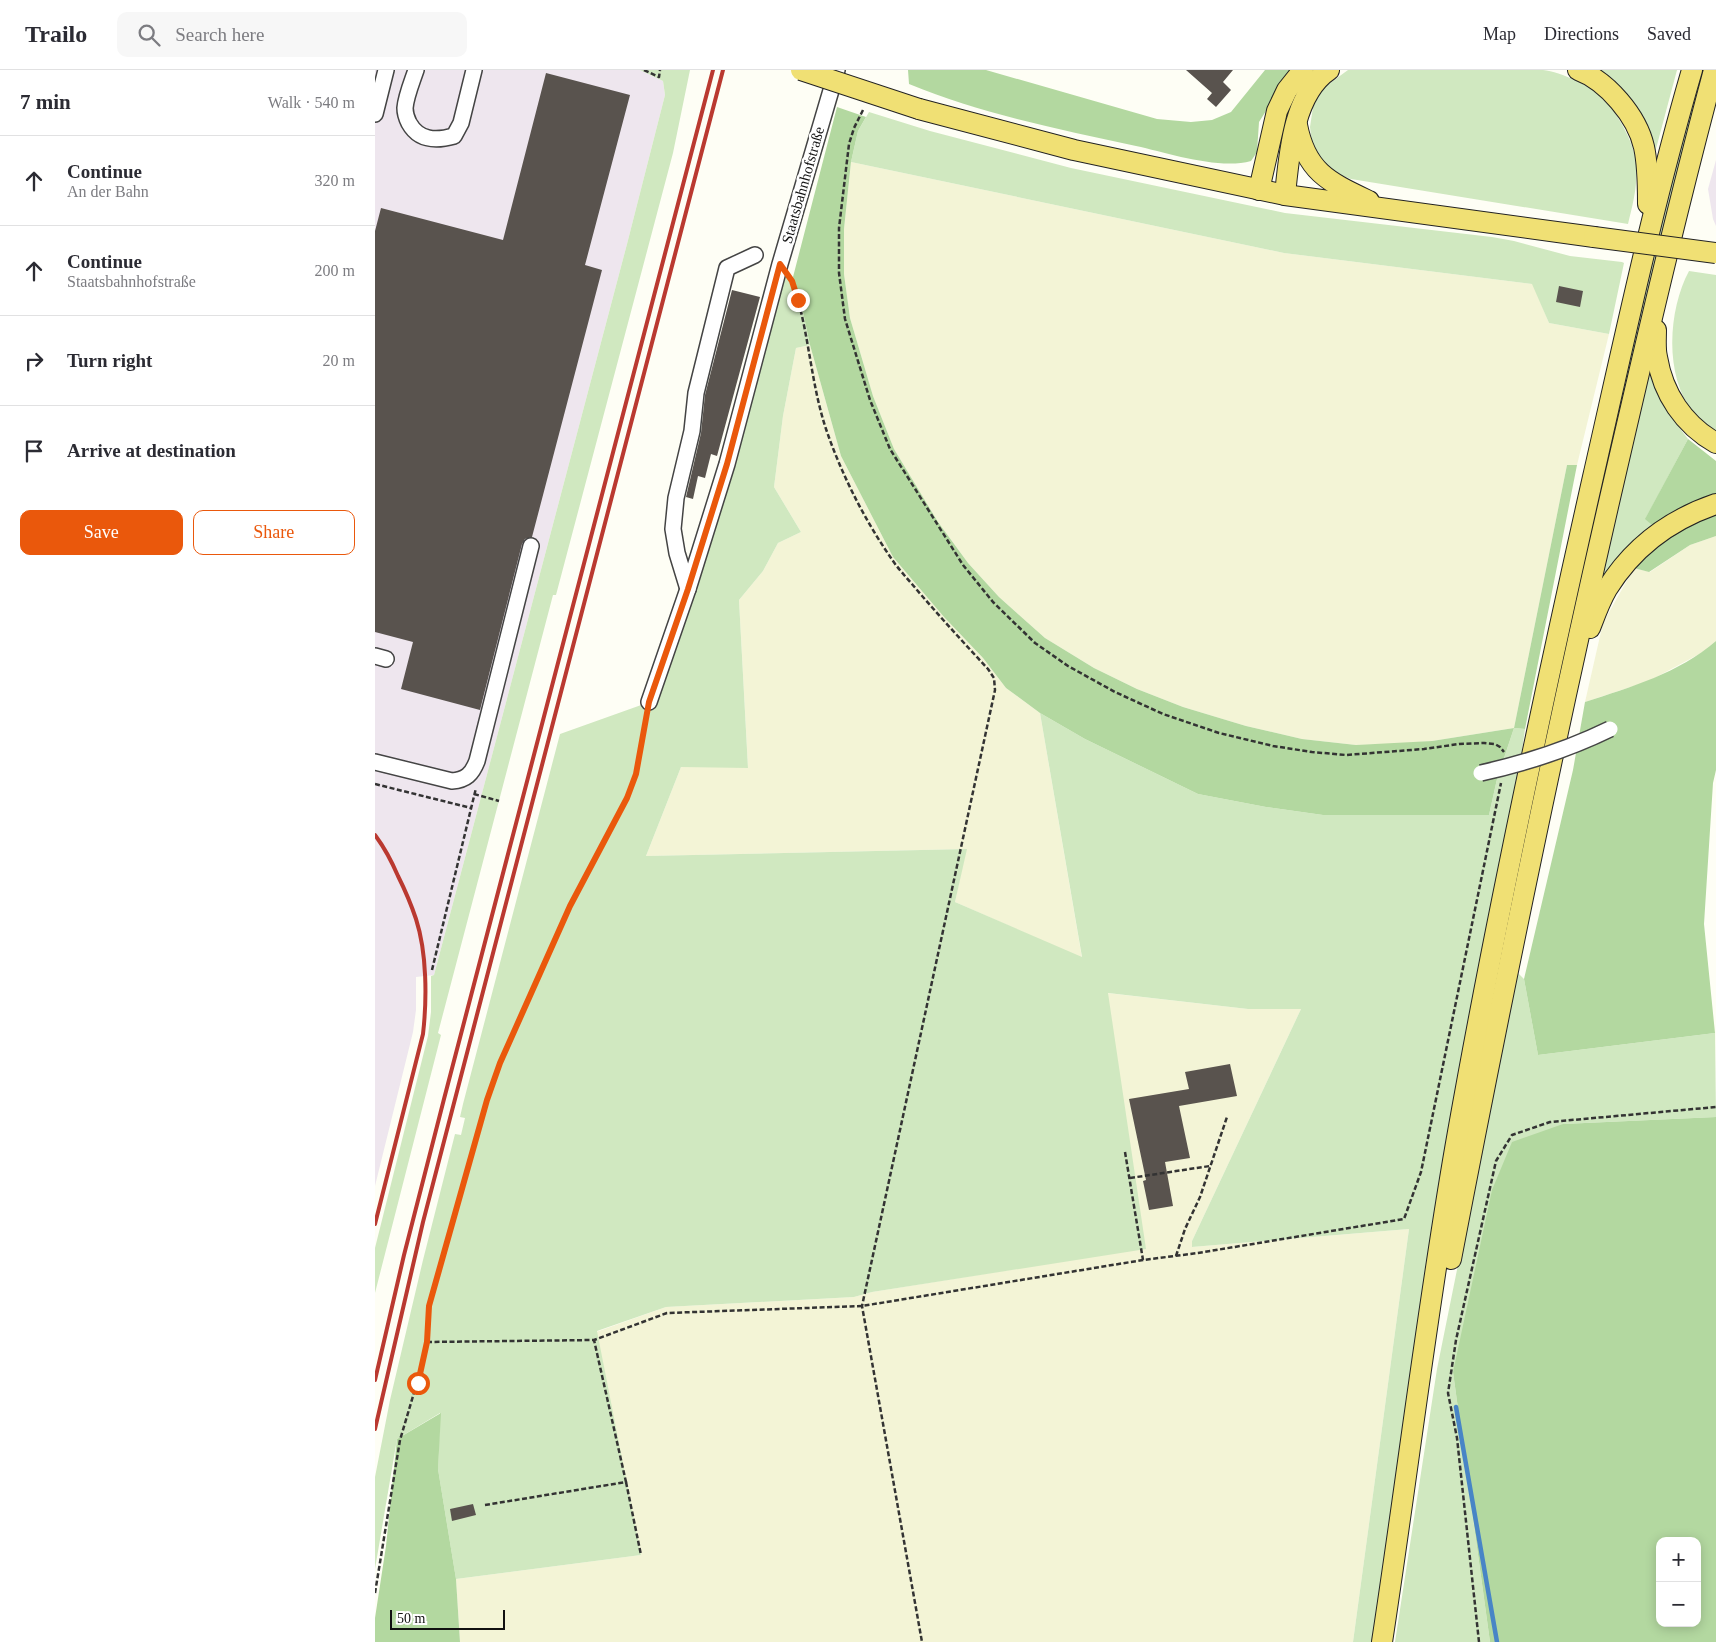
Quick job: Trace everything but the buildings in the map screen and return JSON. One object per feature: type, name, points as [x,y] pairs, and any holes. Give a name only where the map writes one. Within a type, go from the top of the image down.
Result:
[{"type":"main road","points":[[801,70],[919,109],[1074,150],[1259,190],[1386,210],[1716,253]]},
{"type":"main road","points":[[1259,190],[1277,111],[1287,90],[1303,70]]},
{"type":"main road","points":[[1285,195],[1291,141],[1296,124],[1311,90],[1329,70]]},
{"type":"main road","points":[[1578,70],[1612,92],[1632,118],[1644,145],[1648,180],[1648,231]]},
{"type":"main road","points":[[1383,1638],[1457,1135],[1488,971],[1569,578],[1648,231],[1692,70]]},
{"type":"main road","points":[[1383,1638],[1442,1305],[1571,671],[1656,298],[1715,70]]},
{"type":"main road","points":[[1296,124],[1300,142],[1308,160],[1324,176],[1343,189],[1386,210]]},
{"type":"main road","points":[[1656,298],[1657,356],[1665,389],[1682,415],[1704,436],[1716,443]]},
{"type":"main road","points":[[1571,671],[1606,590],[1628,559],[1649,539],[1673,523],[1716,504]]},
{"type":"street","points":[[375,114],[387,70]]},
{"type":"street","points":[[416,70],[405,109],[407,119],[413,129],[420,135],[430,139],[442,139],[454,136],[461,123],[474,70]]},
{"type":"street","name":"Staatsbahnhofstraße","points":[[649,702],[688,589],[727,464],[780,264],[837,70]]},
{"type":"street","points":[[688,589],[677,552],[673,529],[676,498],[692,431],[696,393],[727,268],[755,256]]},
{"type":"street","points":[[375,762],[452,781],[469,776],[473,771],[477,762],[531,546]]},
{"type":"street","points":[[1481,774],[1550,754],[1610,729]]},
{"type":"path","points":[[644,70],[659,77],[660,70]]},
{"type":"path","points":[[863,110],[849,144],[839,228],[839,273],[845,318],[870,400],[890,448],[963,565],[993,602],[1035,643],[1076,671],[1115,692],[1163,714],[1219,733],[1273,746],[1345,755],[1424,750],[1483,742],[1495,744],[1504,753]]},
{"type":"path","points":[[780,264],[792,281],[798,300],[826,428],[866,516],[891,558],[941,619],[994,678],[995,690],[862,1306],[922,1642]]},
{"type":"path","points":[[375,1593],[400,1440],[424,1359],[429,1306],[487,1100],[500,1063],[570,906],[627,798],[636,774],[649,702]]},
{"type":"path","points":[[432,970],[478,779],[477,762]]},
{"type":"path","points":[[427,1342],[594,1340],[667,1313],[862,1306],[1404,1219],[1421,1172],[1502,780]]},
{"type":"path","points":[[375,784],[471,808]]},
{"type":"path","points":[[474,794],[499,801]]},
{"type":"path","points":[[1479,1642],[1457,1438],[1448,1393],[1456,1340],[1496,1161],[1513,1135],[1550,1122],[1716,1107]]},
{"type":"path","points":[[1177,1256],[1185,1229],[1200,1198],[1227,1117]]},
{"type":"path","points":[[1125,1152],[1143,1260]]},
{"type":"path","points":[[1130,1178],[1210,1166]]},
{"type":"path","points":[[594,1340],[641,1555]]},
{"type":"path","points":[[485,1505],[626,1482]]},
{"type":"shaded area","points":[[375,70],[640,70],[663,81],[665,95],[434,975],[416,977],[416,1010],[413,1032],[375,1186]]},
{"type":"shaded area","points":[[1716,160],[1716,226],[1708,189]]},
{"type":"green space","points":[[640,70],[690,70],[673,153],[556,595],[553,595],[438,1033],[441,1035],[375,1293],[375,1248],[428,1036],[431,1012],[431,976],[434,975],[665,95],[663,81]]},
{"type":"green space","points":[[908,70],[986,70],[1157,119],[1191,122],[1212,120],[1231,112],[1265,70],[1292,70],[1259,122],[1257,152],[1251,161],[1224,163],[1178,156],[1049,127],[964,104],[909,84]]},
{"type":"green space","points":[[1348,70],[1543,70],[1576,80],[1604,99],[1620,121],[1633,148],[1636,164],[1636,187],[1628,224],[1351,179],[1332,172],[1312,144],[1310,127],[1313,107],[1322,89]]},
{"type":"green space","points":[[1595,70],[1677,70],[1653,160]]},
{"type":"green space","points":[[1699,70],[1706,70],[1550,741],[1540,748],[1577,572]]},
{"type":"green space","points":[[837,107],[866,117],[858,131],[851,162],[844,229],[844,274],[850,318],[873,396],[894,449],[938,522],[968,563],[999,597],[1045,638],[1094,668],[1137,689],[1183,707],[1246,726],[1302,739],[1356,745],[1432,741],[1514,728],[1497,779],[1489,815],[1323,815],[1266,807],[1198,794],[1085,739],[1040,713],[1006,688],[983,658],[944,617],[893,557],[841,456],[793,277]]},
{"type":"green space","points":[[869,112],[930,131],[1071,168],[1285,213],[1492,237],[1570,256],[1622,262],[1624,263],[1609,334],[1549,323],[1532,284],[1284,253],[851,162],[858,131]]},
{"type":"green space","points":[[851,162],[1284,253],[1533,284],[1549,323],[1609,334],[1577,465],[1567,465],[1514,728],[1432,741],[1396,744],[1356,745],[1302,739],[1246,726],[1183,707],[1137,689],[1094,668],[1045,638],[999,597],[968,563],[938,522],[894,449],[873,396],[850,318],[844,274],[844,229]]},
{"type":"green space","points":[[1689,271],[1716,275],[1716,433],[1693,412],[1677,380],[1673,362],[1673,323],[1682,287]]},
{"type":"green space","points":[[783,276],[793,277],[800,298],[810,345],[796,348],[783,416],[774,487],[801,532],[778,543],[763,571],[739,600],[748,768],[681,767],[646,856],[967,849],[955,902],[1082,957],[1040,713],[1085,739],[1198,794],[1266,807],[1323,815],[1489,815],[1497,779],[1514,728],[1525,729],[1518,780],[1437,1194],[1372,1642],[1353,1642],[1409,1229],[1192,1247],[1192,1241],[1301,1009],[1248,1009],[1108,993],[1146,1249],[872,1292],[854,1297],[666,1307],[597,1331],[641,1555],[456,1579],[438,1469],[440,1413],[397,1439],[375,1569],[375,1477],[390,1400],[455,1134],[461,1135],[465,1118],[460,1117],[463,1104],[560,734],[644,704]]},
{"type":"green space","points":[[810,345],[841,456],[893,557],[944,617],[983,658],[1006,688],[1040,713],[1082,958],[955,902],[966,849],[646,856],[681,767],[748,767],[739,600],[763,571],[778,543],[801,532],[774,487],[783,416],[796,348]]},
{"type":"green space","points":[[1653,370],[1667,407],[1688,439],[1646,518],[1652,525],[1607,576],[1599,575],[1645,378]]},
{"type":"green space","points":[[1688,439],[1716,461],[1716,498],[1685,508],[1652,525],[1645,519]]},
{"type":"green space","points":[[1567,465],[1577,465],[1525,729],[1514,728]]},
{"type":"green space","points":[[1716,515],[1716,536],[1690,545],[1649,572],[1634,568],[1653,547],[1692,523]]},
{"type":"green space","points":[[1716,536],[1716,641],[1703,652],[1649,681],[1585,702],[1603,623],[1634,568],[1650,572],[1690,545]]},
{"type":"green space","points":[[1716,641],[1716,770],[1713,783],[1704,924],[1715,1033],[1538,1055],[1524,979],[1573,770],[1585,702],[1654,678],[1686,662]]},
{"type":"green space","points":[[1517,972],[1524,979],[1538,1055],[1715,1033],[1716,1117],[1563,1124],[1453,1372],[1490,1642],[1395,1642],[1437,1369]]},
{"type":"green space","points":[[1107,993],[1248,1009],[1301,1009],[1192,1241],[1192,1247],[1409,1229],[1353,1642],[460,1642],[456,1579],[641,1555],[596,1332],[666,1307],[854,1297],[872,1292],[1145,1248]]},
{"type":"green space","points":[[1716,1117],[1716,1642],[1490,1642],[1453,1372],[1492,1190],[1512,1142],[1563,1124]]},
{"type":"green space","points":[[441,1413],[438,1469],[456,1579],[460,1642],[375,1642],[375,1618],[386,1546],[397,1439]]},
{"type":"waterway","points":[[1456,1407],[1497,1642]]},
{"type":"railway","points":[[375,1380],[404,1255],[444,1099],[713,70]]},
{"type":"railway","points":[[375,1429],[423,1222],[723,70]]},
{"type":"railway","points":[[375,835],[393,865],[416,919],[424,961],[425,991],[423,1034],[375,1224]]},
{"type":"route","points":[[418,1383],[427,1342],[429,1306],[434,1285],[487,1100],[500,1063],[578,888],[627,798],[636,774],[649,702],[688,589],[727,464],[780,264],[792,281],[798,300]]}]
